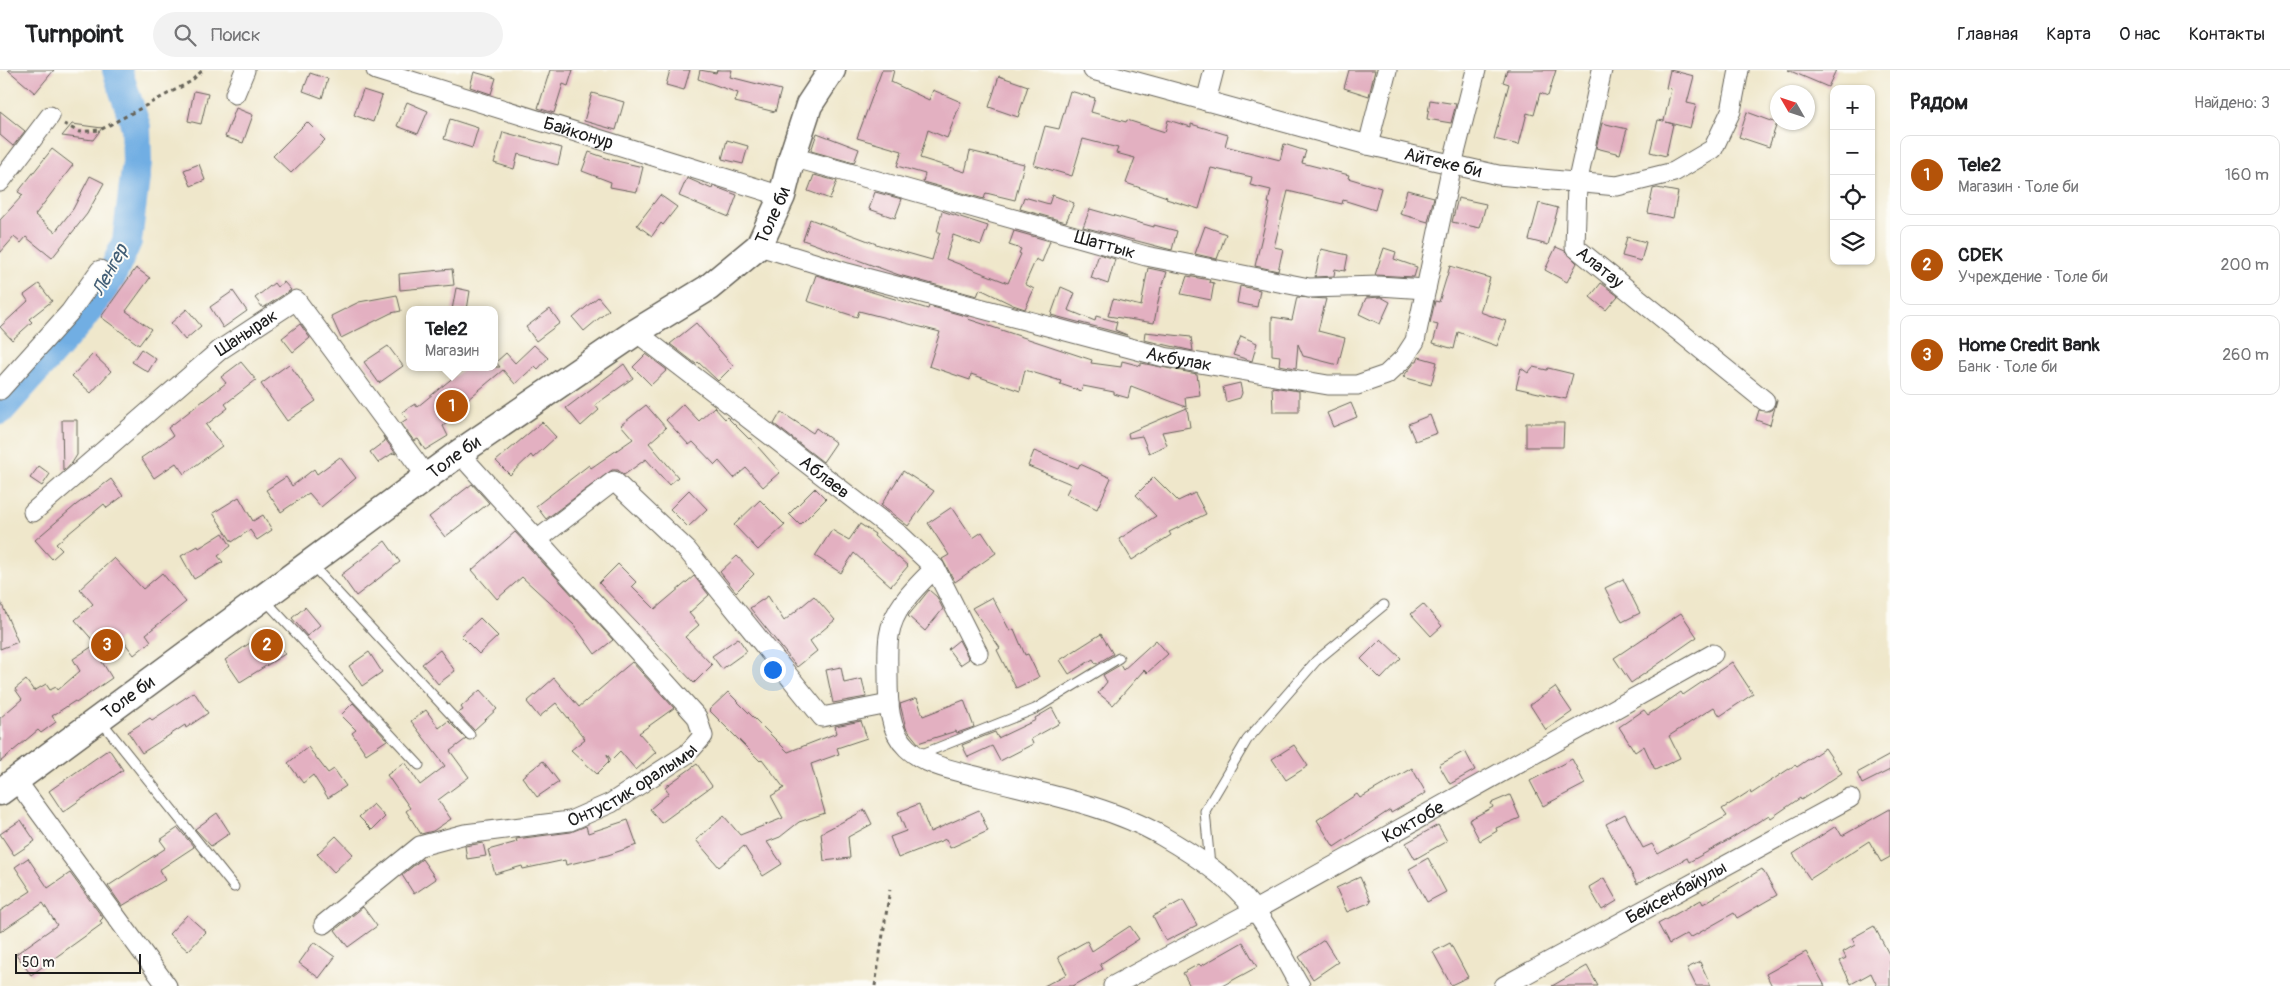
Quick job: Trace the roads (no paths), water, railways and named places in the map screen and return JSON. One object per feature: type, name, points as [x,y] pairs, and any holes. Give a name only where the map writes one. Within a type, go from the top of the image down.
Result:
[{"type":"main road","name":"Толе би","points":[[8,786],[459,453],[636,332],[708,288],[758,246],[782,196],[792,157],[809,105],[832,70]]},
{"type":"street","points":[[235,94],[245,70]]},
{"type":"street","name":"Байконур","points":[[376,70],[782,196]]},
{"type":"street","points":[[1206,101],[1214,70]]},
{"type":"street","points":[[1368,145],[1387,70]]},
{"type":"street","name":"Акбулак","points":[[758,246],[847,273],[1164,357],[1328,385],[1357,385],[1386,375],[1404,358],[1415,341],[1452,165],[1476,70]]},
{"type":"street","name":"Алатау","points":[[1602,70],[1577,184],[1575,247],[1765,401]]},
{"type":"street","name":"Айтеке би","points":[[1104,71],[1368,145],[1452,165],[1498,175],[1577,184],[1617,186],[1674,172],[1712,149],[1731,111],[1739,70]]},
{"type":"street","points":[[0,182],[50,116]]},
{"type":"street","name":"Шаттык","points":[[792,157],[1146,256],[1310,288],[1379,286],[1426,289]]},
{"type":"street","points":[[0,390],[70,312],[100,270]]},
{"type":"street","name":"Шанырак","points":[[33,512],[220,350],[296,300],[427,477]]},
{"type":"street","name":"Аблаев","points":[[636,332],[900,535],[934,568],[978,653]]},
{"type":"street","name":"Онтустик оралымы","points":[[324,924],[420,846],[465,834],[570,821],[611,803],[686,754],[703,736],[697,717],[459,453]]},
{"type":"street","points":[[537,540],[614,480],[688,550],[822,717],[889,704]]},
{"type":"street","points":[[934,568],[904,601],[892,623],[889,637],[889,704],[891,720],[897,735],[906,747],[917,756],[934,764],[1120,815],[1161,835],[1210,867],[1239,891],[1255,910],[1300,986]]},
{"type":"street","name":"Коктобе","points":[[1112,986],[1255,910],[1713,654]]},
{"type":"street","points":[[8,786],[167,986]]},
{"type":"street","name":"Бейсенбайулы","points":[[1504,986],[1850,798]]},
{"type":"lane","points":[[310,563],[470,735]]},
{"type":"lane","points":[[263,598],[420,765]]},
{"type":"lane","points":[[1210,867],[1205,811],[1248,740],[1316,661],[1384,606]]},
{"type":"lane","points":[[917,756],[1035,709],[1119,658]]},
{"type":"lane","points":[[99,719],[234,887]]},
{"type":"waterway","name":"Ленгер","points":[[0,410],[81,319],[111,277],[127,241],[137,162],[136,127],[117,70]]},
{"type":"place","name":"Tele2","points":[[452,406]]},
{"type":"place","name":"Home Credit Bank","points":[[107,645]]},
{"type":"place","name":"CDEK","points":[[267,645]]}]
